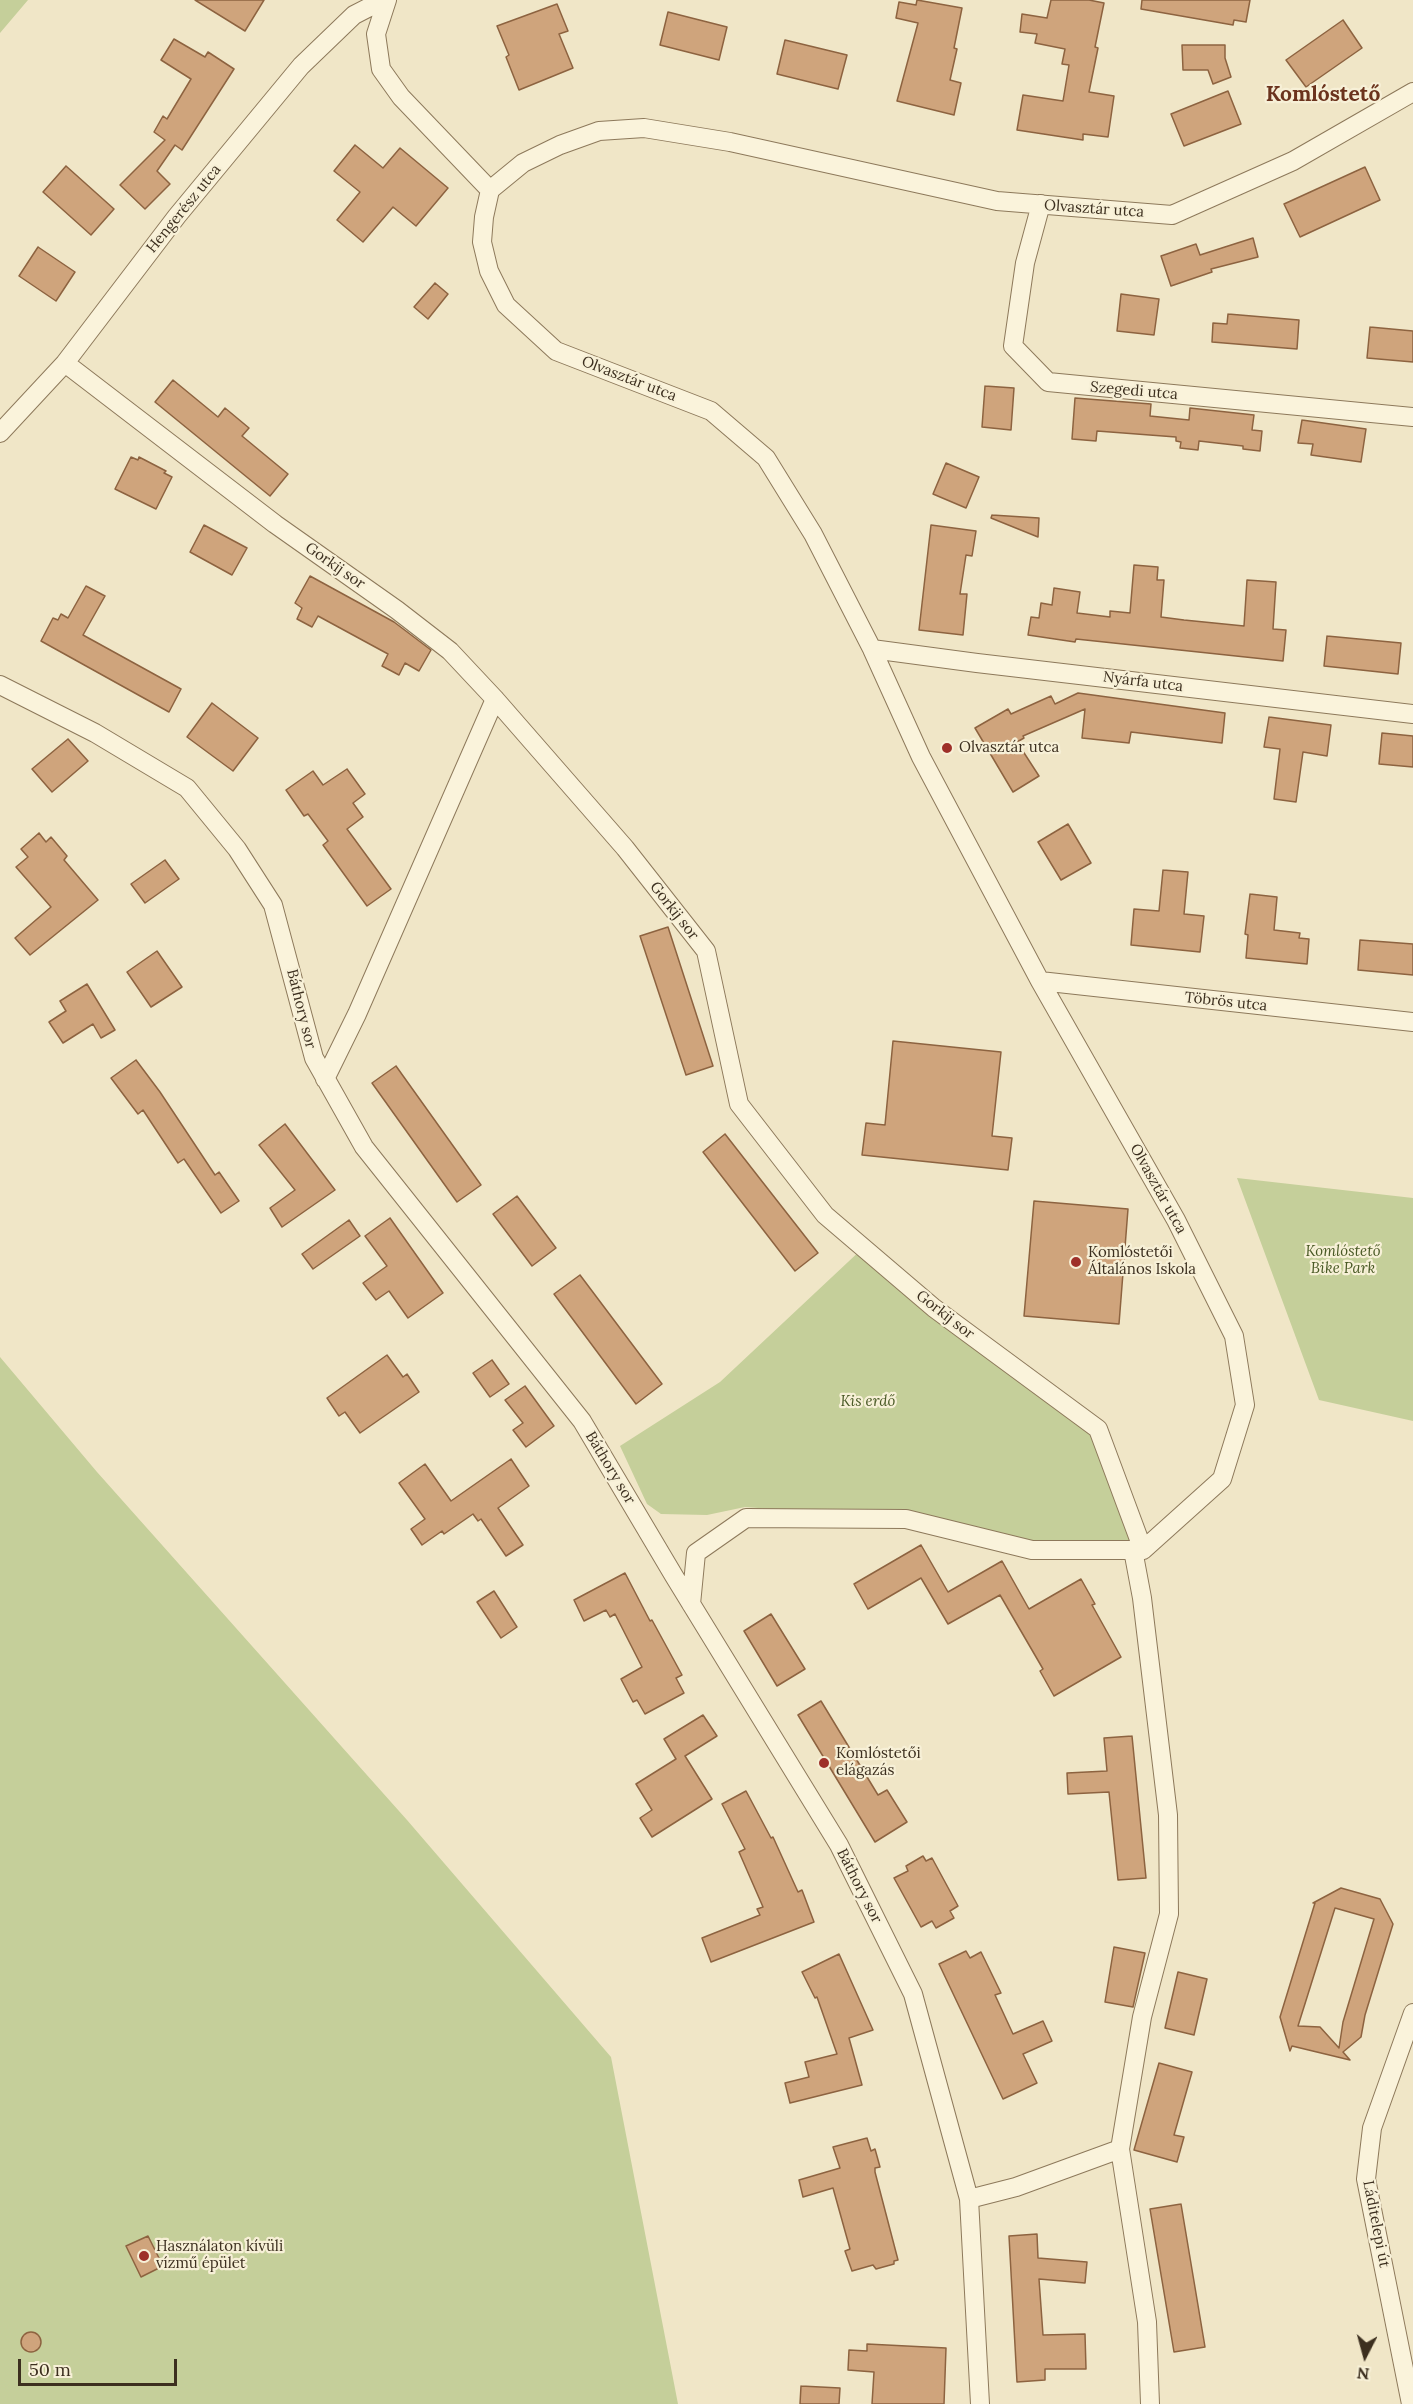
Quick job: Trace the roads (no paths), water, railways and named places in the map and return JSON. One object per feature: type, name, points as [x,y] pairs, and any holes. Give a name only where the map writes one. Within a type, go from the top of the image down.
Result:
[{"type":"street","points":[[385,0],[376,34],[381,69],[401,96],[490,190]]},
{"type":"street","name":"Hengerész utca","points":[[0,434],[65,363],[177,216],[301,66],[354,15],[385,0]]},
{"type":"street","name":"Olvasztár utca","points":[[1138,1550],[1222,1479],[1245,1405],[1234,1336],[1176,1221],[1040,981],[921,758],[872,649],[813,534],[766,458],[711,411],[556,351],[506,305],[489,271],[482,242],[484,217],[490,190],[523,164],[560,145],[599,131],[644,128],[730,142],[997,201],[1172,215],[1293,161],[1411,95]]},
{"type":"street","name":"Szegedi utca","points":[[1041,204],[1025,263],[1014,346],[1048,382],[1413,417]]},
{"type":"street","name":"Gorkij sor","points":[[65,363],[275,524],[397,610],[450,651],[625,848],[706,951],[739,1104],[825,1215],[934,1308],[1098,1429],[1138,1550],[1167,1815],[1169,1914],[1142,2017],[1120,2149],[1148,2322],[1150,2404]]},
{"type":"street","name":"Nyárfa utca","points":[[872,649],[1413,714]]},
{"type":"street","name":"Báthory sor","points":[[0,685],[95,733],[187,788],[230,840],[273,905],[314,1058],[364,1147],[582,1422],[839,1845],[913,1994],[969,2199],[980,2404]]},
{"type":"street","points":[[325,1079],[357,1014],[495,699]]},
{"type":"street","name":"Töbrös utca","points":[[1040,981],[1413,1022]]},
{"type":"street","points":[[691,1604],[696,1553],[746,1518],[906,1519],[1032,1550],[1138,1550]]},
{"type":"street","name":"Láditelepi út","points":[[1411,2404],[1366,2179],[1372,2128],[1413,2013]]},
{"type":"street","points":[[969,2199],[1016,2187],[1120,2149]]},
{"type":"place","name":"Olvasztár utca","points":[[947,748]]},
{"type":"place","name":"Komlóstetői Általános Iskola","points":[[1076,1262]]},
{"type":"place","name":"Komlóstetői elágazás","points":[[824,1763]]},
{"type":"place","name":"Használaton kívüli vízmű épület","points":[[144,2256]]},
{"type":"district","name":"Komlóstető","points":[[1323,95]]},
{"type":"park label","name":"Komlóstető Bike Park","points":[[1343,1260]]},
{"type":"park label","name":"Kis erdő","points":[[868,1402]]}]
